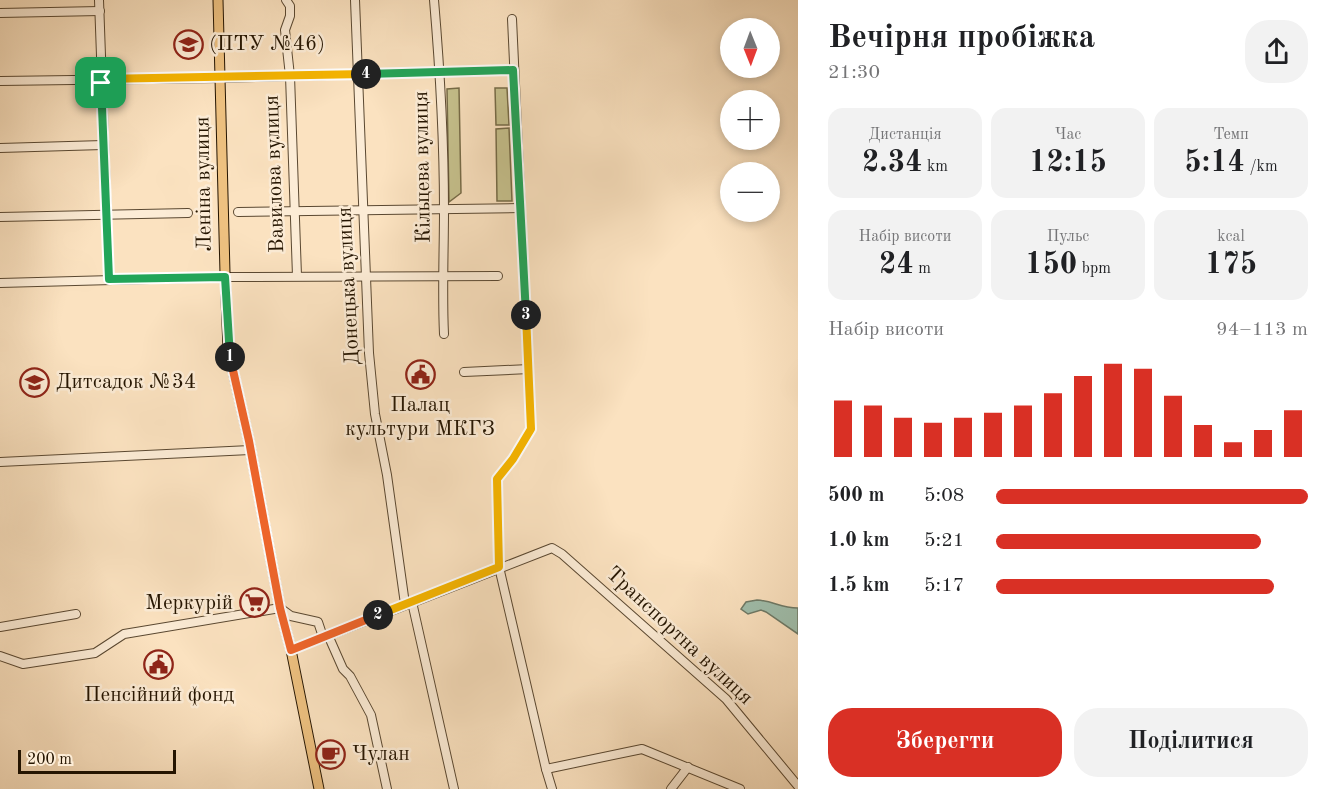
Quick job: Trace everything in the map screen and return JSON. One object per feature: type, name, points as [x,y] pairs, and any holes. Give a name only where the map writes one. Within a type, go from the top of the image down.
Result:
[{"type":"main road","name":"Леніна вулиця","points":[[218,0],[228,349],[319,789]]},
{"type":"street","points":[[99,0],[109,279]]},
{"type":"street","name":"Вавилова вулиця","points":[[286,0],[290,6],[290,16],[285,30],[290,76],[297,276]]},
{"type":"street","name":"Донецька вулиця","points":[[356,0],[369,353],[375,414],[409,603],[454,789]]},
{"type":"street","name":"Кільцева вулиця","points":[[434,0],[440,72],[444,210],[442,276],[444,334]]},
{"type":"street","points":[[0,13],[100,11]]},
{"type":"street","points":[[512,19],[531,429],[513,459],[497,479],[499,567],[552,789]]},
{"type":"street","points":[[0,81],[513,70]]},
{"type":"street","points":[[0,148],[103,145]]},
{"type":"street","points":[[238,212],[521,208]]},
{"type":"street","points":[[0,217],[188,213]]},
{"type":"street","points":[[0,283],[225,277],[498,276]]},
{"type":"street","points":[[464,372],[529,369]]},
{"type":"street","points":[[0,462],[250,450]]},
{"type":"street","name":"Транспортна вулиця","points":[[499,567],[552,548],[561,554],[726,699],[798,786]]},
{"type":"street","points":[[291,650],[499,567]]},
{"type":"street","points":[[0,657],[23,664],[95,653],[124,634],[280,608],[291,616],[318,622],[343,669],[350,676],[371,715],[387,789]]},
{"type":"street","points":[[0,627],[76,614]]},
{"type":"street","points":[[546,769],[642,749],[740,789]]},
{"type":"street","points":[[671,789],[688,767]]},
{"type":"shaded area","points":[[459,88],[461,193],[449,202],[447,89]]},
{"type":"shaded area","points":[[495,88],[507,88],[509,125],[496,125]]},
{"type":"shaded area","points":[[509,128],[512,201],[497,201],[496,129]]},
{"type":"shaded area","points":[[757,600],[798,608],[798,634],[766,612],[761,610],[748,614],[741,609],[746,602]]},
{"type":"place","name":"(ПТУ №46)","points":[[188,44]]},
{"type":"place","name":"Палац культури МКГЗ","points":[[420,374]]},
{"type":"place","name":"Дитсадок №34","points":[[35,382]]},
{"type":"place","name":"Меркурій","points":[[254,603]]},
{"type":"place","name":"Пенсійний фонд","points":[[159,664]]},
{"type":"place","name":"Чулан","points":[[331,754]]},
{"type":"route","points":[[513,70],[531,429],[513,459],[497,479],[499,567],[291,650],[280,608],[249,441],[228,349],[225,277],[109,279],[101,83],[101,79],[513,70]]}]
